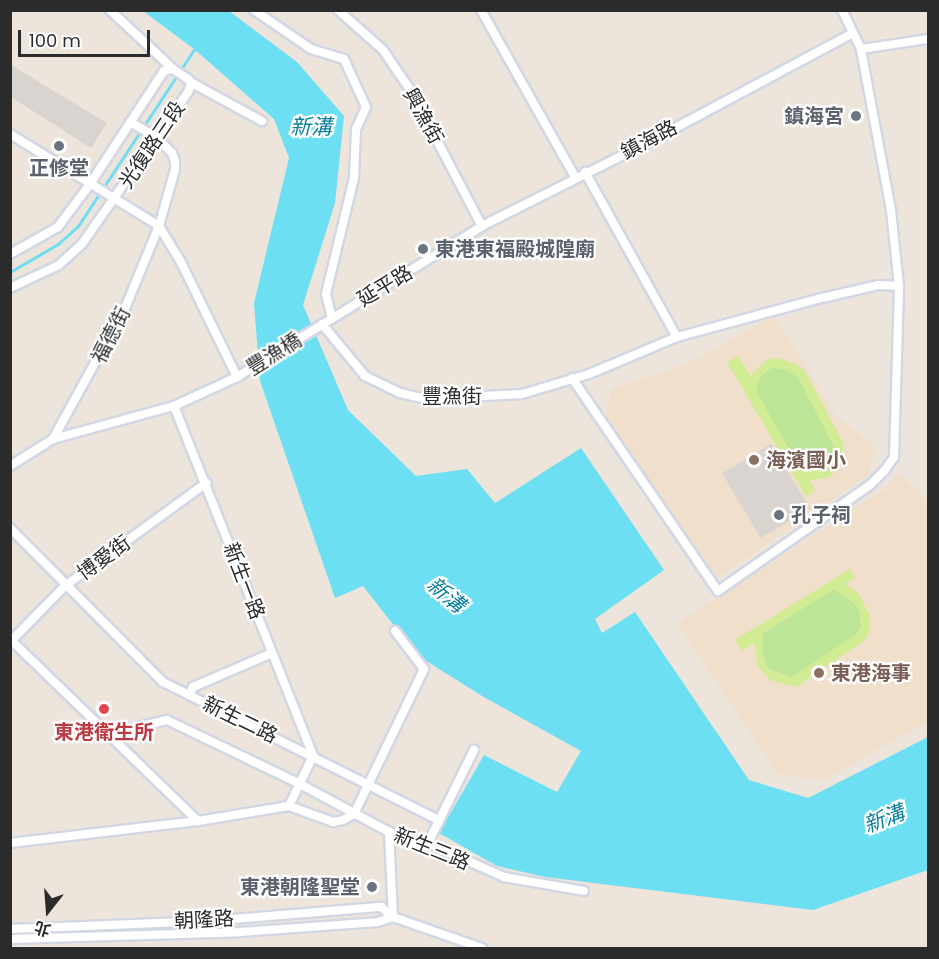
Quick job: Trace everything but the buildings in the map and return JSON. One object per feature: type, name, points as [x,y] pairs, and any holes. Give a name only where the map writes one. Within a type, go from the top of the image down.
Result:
[{"type":"street","points":[[110,10],[173,69]]},
{"type":"street","points":[[255,10],[311,49],[344,59],[366,106],[356,129],[354,178],[326,294],[332,318]]},
{"type":"street","name":"興漁街","points":[[338,10],[348,14],[383,50],[411,91],[482,226]]},
{"type":"street","points":[[481,10],[576,177]]},
{"type":"street","points":[[572,378],[718,591],[870,485],[894,457],[900,286],[891,210],[861,49],[842,10]]},
{"type":"street","name":"鎮海路","points":[[585,172],[853,33]]},
{"type":"street","points":[[861,49],[928,39]]},
{"type":"street","name":"光復路三段","points":[[10,254],[58,227],[92,185],[164,71],[173,69],[190,81],[156,137],[112,196],[82,244],[59,265],[10,288]]},
{"type":"street","points":[[190,81],[262,121]]},
{"type":"street","points":[[130,122],[156,137]]},
{"type":"street","points":[[10,134],[159,226],[181,262],[237,377],[174,406],[53,439],[10,466]]},
{"type":"street","name":"福德街","points":[[53,439],[126,306],[159,226],[175,161],[172,153],[156,137]]},
{"type":"street","points":[[585,172],[677,337],[878,285],[900,286]]},
{"type":"street","name":"延平路","points":[[310,331],[482,226],[585,172]]},
{"type":"street","name":"豐漁街","points":[[322,324],[365,376],[400,393],[426,399],[522,394],[572,378],[677,337]]},
{"type":"street","name":"豐漁橋","points":[[237,377],[310,331]]},
{"type":"street","name":"新生一路","points":[[174,406],[313,756]]},
{"type":"street","name":"博愛街","points":[[11,641],[65,586],[206,483]]},
{"type":"street","name":"新生二路","points":[[10,528],[146,668],[163,682],[439,820]]},
{"type":"street","points":[[10,843],[198,821],[289,806],[333,822],[354,814],[424,669],[395,632]]},
{"type":"street","points":[[11,641],[198,821]]},
{"type":"street","points":[[189,694],[193,687],[272,653]]},
{"type":"street","name":"新生三路","points":[[108,734],[167,720],[300,784],[423,848],[428,843],[504,878],[584,891]]},
{"type":"street","points":[[428,843],[474,750]]},
{"type":"street","points":[[289,806],[313,756]]},
{"type":"street","points":[[389,832],[393,917]]},
{"type":"street","name":"朝隆路","points":[[10,929],[209,921],[381,907],[393,917],[482,948]]},
{"type":"street","name":"朝隆路","points":[[10,939],[240,932],[378,922],[393,917]]},
{"type":"shaded area","points":[[11,65],[107,123],[91,148],[11,97]]},
{"type":"shaded area","name":"海濱國小","points":[[775,316],[836,416],[876,447],[869,474],[718,578],[604,416],[613,388],[691,362]]},
{"type":"shaded area","points":[[771,444],[810,508],[761,538],[722,473]]},
{"type":"shaded area","name":"東港海事","points":[[898,473],[928,500],[928,721],[824,780],[778,774],[677,624],[885,489]]},
{"type":"green space","points":[[738,356],[751,376],[767,360],[778,358],[796,364],[805,371],[843,443],[843,459],[838,469],[828,478],[809,480],[815,491],[806,496],[727,362]],"holes":[[[772,367],[787,370],[798,377],[834,446],[832,459],[825,466],[809,470],[800,468],[756,391],[760,377]]]},
{"type":"green space","points":[[772,367],[787,370],[798,377],[834,446],[832,459],[825,466],[809,470],[800,468],[755,391],[760,377]]},
{"type":"green space","points":[[850,569],[855,578],[845,584],[859,594],[870,616],[870,630],[864,641],[796,687],[770,680],[758,667],[754,643],[742,651],[735,640]],"holes":[[[834,589],[854,603],[860,613],[861,626],[857,634],[792,677],[768,669],[763,654],[763,633]]]},
{"type":"green space","points":[[834,589],[855,603],[860,613],[861,626],[857,634],[792,677],[768,669],[763,654],[763,633]]},
{"type":"water","name":"新溝","points":[[143,11],[229,11],[297,62],[344,116],[335,203],[303,305],[348,410],[416,476],[467,469],[495,503],[581,448],[664,570],[595,619],[602,633],[635,612],[749,780],[808,798],[928,737],[928,870],[813,910],[545,877],[497,866],[439,833],[484,755],[557,792],[581,751],[482,696],[417,655],[363,586],[335,598],[260,381],[254,303],[289,158],[274,119],[194,49]]},
{"type":"waterway","points":[[10,272],[58,244],[78,226],[195,48]]},
{"type":"place","name":"鎮海宮","points":[[856,116]]},
{"type":"place","name":"正修堂","points":[[59,146]]},
{"type":"place","name":"東港東福殿城隍廟","points":[[423,249]]},
{"type":"place","name":"海濱國小","points":[[754,460]]},
{"type":"place","name":"孔子祠","points":[[779,515]]},
{"type":"place","name":"東港海事","points":[[819,673]]},
{"type":"place","name":"東港衛生所","points":[[104,709]]},
{"type":"place","name":"東港朝隆聖堂","points":[[372,887]]}]
